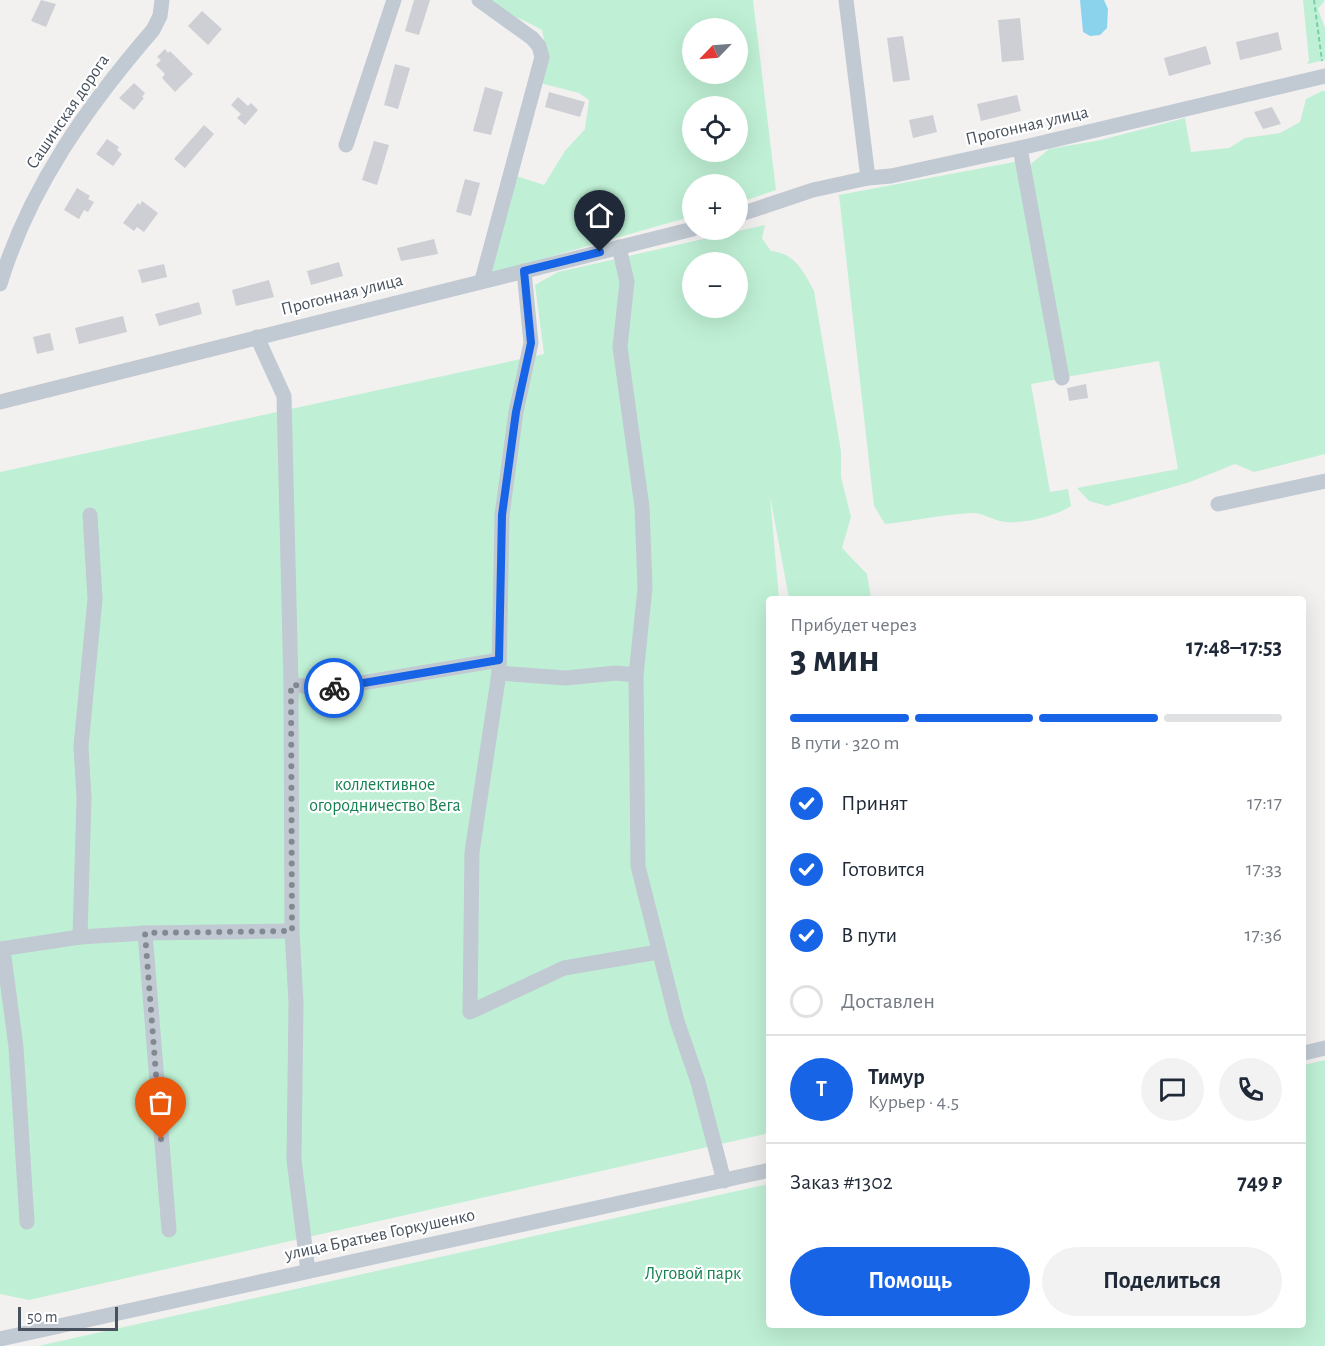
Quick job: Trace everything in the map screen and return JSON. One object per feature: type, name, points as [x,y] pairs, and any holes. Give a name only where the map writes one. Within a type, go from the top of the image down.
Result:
[{"type":"street","name":"Сашинская дорога","points":[[0,284],[12,245],[41,187],[92,105],[153,30],[160,16],[162,0]]},
{"type":"street","points":[[346,146],[394,0]]},
{"type":"street","points":[[479,0],[532,38],[539,46],[542,57],[483,280]]},
{"type":"street","points":[[846,0],[868,178]]},
{"type":"street","name":"Прогонная улица","points":[[748,212],[813,190],[1020,148],[1324,76]]},
{"type":"street","points":[[1020,148],[1062,378]]},
{"type":"street","name":"Прогонная улица","points":[[0,402],[682,232]]},
{"type":"street","points":[[619,247],[627,282],[620,347],[642,507],[645,588],[636,675],[638,866],[676,1021],[698,1082],[724,1181]]},
{"type":"street","points":[[524,271],[531,343],[516,412],[502,515],[499,666],[472,852],[470,1012],[564,968],[658,952]]},
{"type":"street","points":[[257,337],[284,396],[291,685],[292,931],[296,1003],[294,1160],[308,1271]]},
{"type":"street","points":[[1218,504],[1325,480]]},
{"type":"street","points":[[80,937],[84,798],[81,746],[95,599],[90,514]]},
{"type":"street","points":[[291,685],[332,688],[499,666],[566,678],[616,673],[636,675]]},
{"type":"street","points":[[27,1222],[16,1047],[2,949],[80,937],[145,933],[292,931]]},
{"type":"street","points":[[145,933],[169,1230]]},
{"type":"street","points":[[1306,1053],[1325,1048]]},
{"type":"street","name":"улица Братьев Горкушенко","points":[[0,1339],[766,1171]]},
{"type":"path","points":[[1314,0],[1324,76]]},
{"type":"green space","points":[[486,0],[753,0],[776,190],[748,200],[748,174],[682,174],[682,219],[490,274],[516,176],[544,185],[565,151],[585,129],[589,100],[579,93],[540,83],[546,49],[542,30]]},
{"type":"green space","points":[[1303,0],[1325,0],[1318,9],[1325,28],[1325,60],[1307,64],[1309,60]]},
{"type":"green space","points":[[1325,91],[1325,454],[1254,472],[1235,464],[1190,482],[1107,506],[1089,501],[1077,488],[1178,469],[1159,361],[1066,377],[1029,175],[1031,164],[1049,149],[1101,140],[1185,118],[1191,152],[1229,148],[1245,138],[1280,133],[1300,122],[1306,99]]},
{"type":"green space","points":[[1019,161],[1059,379],[1031,384],[1050,492],[1068,489],[1071,506],[1047,516],[1016,522],[1000,521],[973,513],[885,524],[874,506],[839,195]]},
{"type":"green space","name":"коллективное огородничество Вега","points":[[765,225],[762,238],[771,251],[786,255],[793,260],[814,291],[841,451],[841,477],[851,517],[842,548],[867,574],[871,596],[789,596],[770,496],[779,596],[766,596],[766,1134],[29,1300],[0,1294],[0,472],[544,354],[535,285],[558,272],[699,240],[748,240],[748,229]]},
{"type":"green space","name":"Луговой парк","points":[[1325,1060],[1325,1346],[38,1346],[766,1185],[766,1328],[1306,1328],[1306,1065]]},
{"type":"water","points":[[1080,0],[1104,0],[1108,9],[1107,28],[1100,35],[1090,36],[1083,32]]},
{"type":"building","points":[[41,0],[56,4],[46,27],[31,21]]},
{"type":"building","points":[[414,0],[430,0],[419,35],[405,31]]},
{"type":"building","points":[[202,11],[222,29],[208,45],[188,26]]},
{"type":"building","points":[[1020,18],[1024,60],[1002,62],[998,20]]},
{"type":"building","points":[[1278,32],[1282,50],[1240,60],[1236,42]]},
{"type":"building","points":[[903,36],[910,80],[893,82],[887,38]]},
{"type":"building","points":[[1206,46],[1211,64],[1169,76],[1164,58]]},
{"type":"building","points":[[165,49],[168,53],[170,51],[193,74],[175,92],[162,78],[165,74],[156,65],[161,60],[157,57]]},
{"type":"building","points":[[395,64],[410,68],[398,109],[384,105]]},
{"type":"building","points":[[134,83],[145,93],[142,97],[144,98],[134,110],[119,98]]},
{"type":"building","points":[[485,87],[503,92],[491,135],[473,131]]},
{"type":"building","points":[[549,92],[585,102],[580,117],[545,107]]},
{"type":"building","points":[[1017,95],[1021,111],[981,121],[977,104]]},
{"type":"building","points":[[238,97],[248,106],[251,103],[258,110],[245,125],[237,118],[241,114],[231,105]]},
{"type":"building","points":[[1272,107],[1281,124],[1263,129],[1254,112]]},
{"type":"building","points":[[933,115],[937,132],[913,138],[909,120]]},
{"type":"building","points":[[204,125],[214,134],[185,168],[174,159]]},
{"type":"building","points":[[107,139],[119,147],[117,150],[122,154],[113,166],[96,154]]},
{"type":"building","points":[[374,141],[389,145],[377,185],[362,180]]},
{"type":"building","points":[[465,179],[480,183],[471,216],[456,212]]},
{"type":"building","points":[[77,188],[90,196],[88,199],[94,202],[88,212],[84,210],[79,219],[64,210]]},
{"type":"building","points":[[142,201],[158,213],[144,232],[137,227],[134,231],[123,223]]},
{"type":"building","points":[[434,239],[438,254],[401,261],[397,248]]},
{"type":"building","points":[[339,262],[343,276],[311,285],[307,271]]},
{"type":"building","points":[[164,264],[167,277],[142,283],[138,270]]},
{"type":"building","points":[[269,280],[274,297],[236,306],[232,290]]},
{"type":"building","points":[[199,302],[202,314],[159,326],[155,314]]},
{"type":"building","points":[[123,316],[127,332],[79,344],[75,328]]},
{"type":"building","points":[[50,333],[54,350],[37,354],[33,337]]},
{"type":"building","points":[[1086,384],[1088,398],[1069,401],[1067,388]]},
{"type":"way so far","points":[[161,1139],[145,933],[292,931],[291,685],[334,688]]},
{"type":"route","points":[[334,688],[499,660],[502,515],[516,412],[531,343],[524,271],[600,252]]}]
